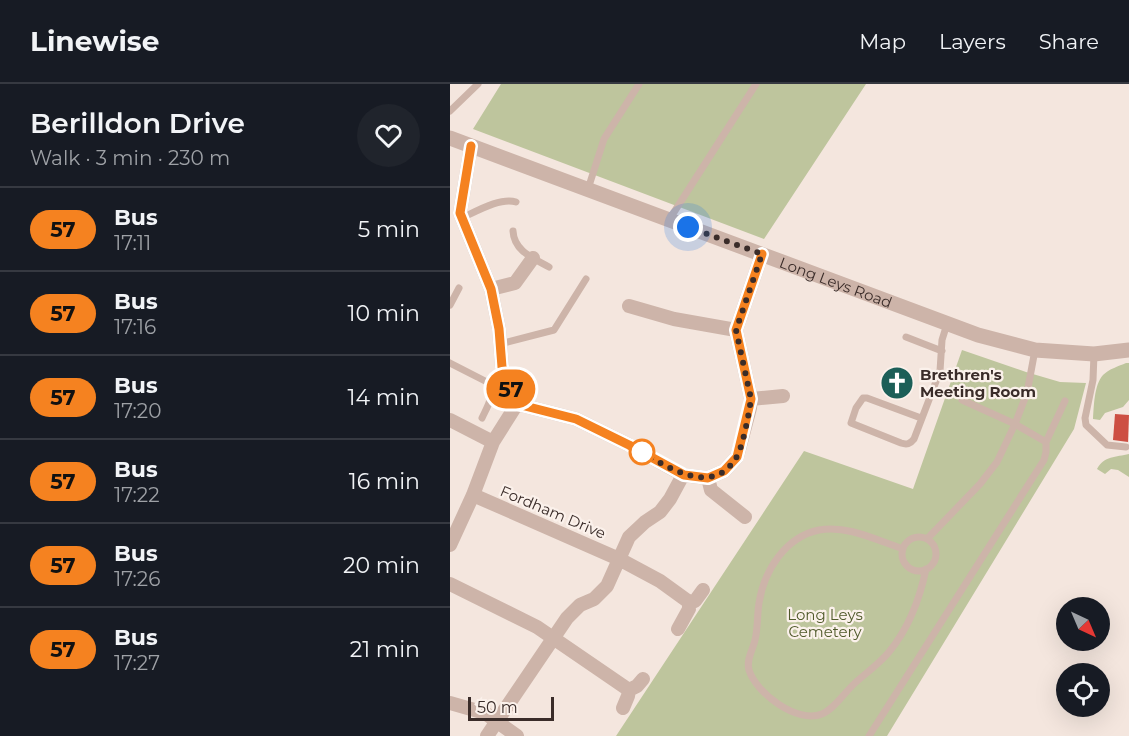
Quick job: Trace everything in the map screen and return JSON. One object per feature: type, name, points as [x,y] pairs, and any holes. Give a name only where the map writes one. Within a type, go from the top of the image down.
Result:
[{"type":"street","name":"Long Leys Road","points":[[450,138],[978,336],[1035,350],[1094,354],[1129,350]]},
{"type":"street","points":[[471,146],[457,214],[491,289],[499,329],[502,367],[517,404]]},
{"type":"street","points":[[517,404],[576,419],[684,475],[708,478],[724,471],[737,457],[751,399],[736,330],[762,254]]},
{"type":"street","points":[[491,289],[515,283],[533,258]]},
{"type":"street","points":[[629,306],[674,320],[736,330]]},
{"type":"street","points":[[751,399],[783,396]]},
{"type":"street","points":[[450,545],[473,495],[493,442],[517,404]]},
{"type":"street","points":[[450,420],[493,442]]},
{"type":"street","points":[[487,736],[567,618],[580,605],[594,599],[607,586],[629,537],[660,512],[684,475]]},
{"type":"street","points":[[708,478],[711,490],[745,518]]},
{"type":"street","name":"Fordham Drive","points":[[473,495],[619,559],[660,581],[688,602]]},
{"type":"street","points":[[450,584],[537,627],[629,690]]},
{"type":"street","points":[[678,629],[689,609],[688,602],[695,601],[703,590]]},
{"type":"street","points":[[629,690],[638,686],[643,679]]},
{"type":"street","points":[[623,708],[629,690]]},
{"type":"street","points":[[450,703],[485,713],[517,736]]},
{"type":"lane","points":[[450,111],[478,84]]},
{"type":"lane","points":[[588,190],[604,139],[639,84]]},
{"type":"lane","points":[[669,220],[756,84]]},
{"type":"lane","points":[[457,214],[509,200],[516,202]]},
{"type":"lane","points":[[513,231],[517,246],[549,267]]},
{"type":"lane","points":[[501,344],[554,330],[586,279]]},
{"type":"lane","points":[[450,305],[459,288]]},
{"type":"lane","points":[[921,418],[863,398],[856,408],[851,423],[905,444],[911,443],[940,371],[942,340],[947,324]]},
{"type":"lane","points":[[906,337],[942,351]]},
{"type":"lane","points":[[927,539],[986,477],[997,462],[1027,393],[1035,350]]},
{"type":"lane","points":[[1094,354],[1093,380],[1085,418],[1086,425],[1107,445],[1126,447]]},
{"type":"lane","points":[[450,363],[489,383],[492,395],[482,418]]},
{"type":"lane","points":[[962,400],[1015,423],[1046,442]]},
{"type":"lane","points":[[869,736],[1044,460],[1046,442],[1065,401]]},
{"type":"lane","points":[[903,549],[858,533],[839,530],[818,530],[785,548],[772,566],[765,582],[759,603],[756,640],[750,653],[748,668],[753,679],[765,692],[792,712],[805,716],[822,714],[888,652],[902,632],[916,603],[926,569]]},
{"type":"lane","points":[[917,537],[927,539],[932,543],[936,554],[932,564],[926,569],[917,571],[906,566],[902,556],[907,542],[917,537]]},
{"type":"green space","points":[[501,84],[866,84],[764,239],[473,129]]},
{"type":"green space","name":"Long Leys Cemetery","points":[[962,350],[1060,382],[1086,383],[1074,429],[887,736],[616,736],[804,451],[913,489]]},
{"type":"green space","points":[[1129,363],[1129,400],[1123,407],[1105,413],[1100,420],[1093,419],[1095,396],[1100,379],[1108,371]]},
{"type":"green space","points":[[1129,454],[1129,477],[1118,470],[1111,469],[1105,474],[1097,469],[1107,459]]},
{"type":"building","points":[[1115,414],[1129,415],[1128,442],[1113,440]]},
{"type":"bus line","name":"57","points":[[471,146],[460,213],[491,289],[499,329],[502,367],[517,404],[576,419],[684,475],[708,478],[716,476],[737,457],[751,399],[736,330],[762,254]]},
{"type":"place","name":"Brethren's Meeting Room","points":[[897,383]]},
{"type":"route","points":[[642,452],[684,475],[708,478],[716,476],[737,457],[750,408],[751,399],[736,330],[762,254],[688,227]]}]
